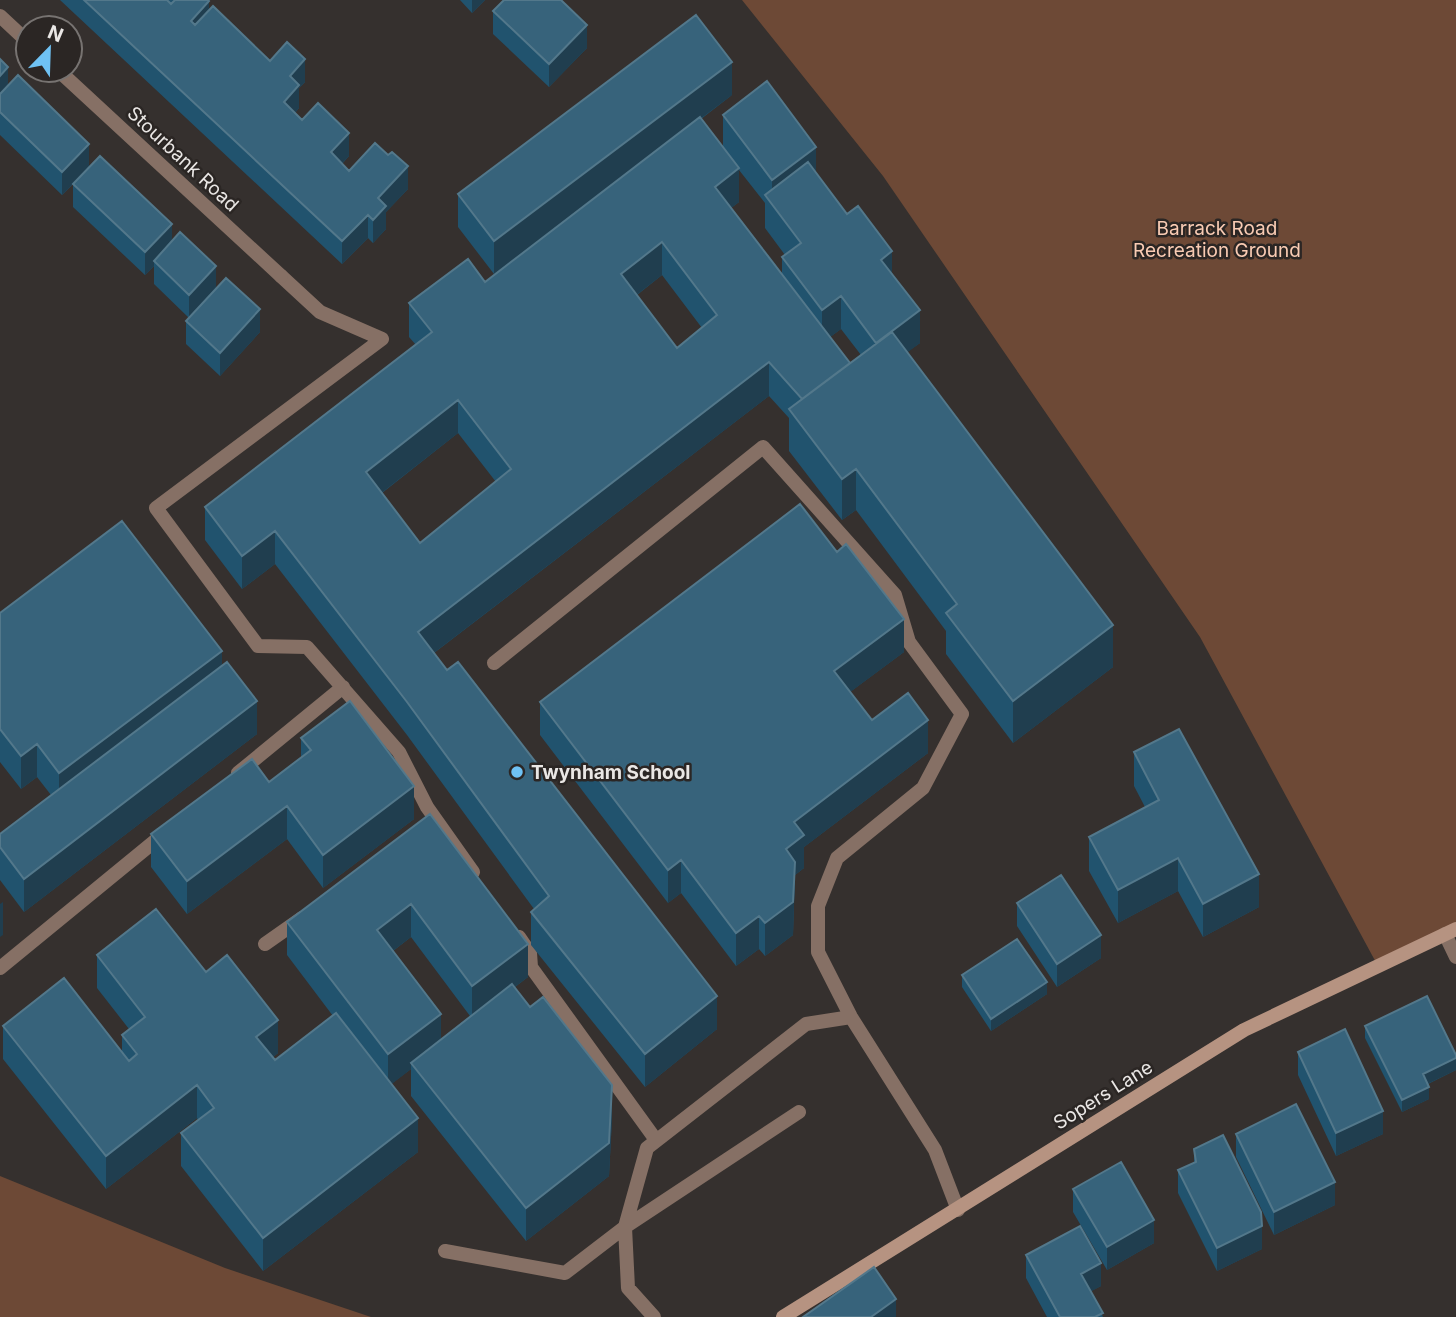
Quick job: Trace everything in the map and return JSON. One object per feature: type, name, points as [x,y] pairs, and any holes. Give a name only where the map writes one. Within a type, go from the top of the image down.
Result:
[{"type":"street","points":[[0,16],[14,29]]},
{"type":"street","name":"Stourbank Road","points":[[73,84],[320,312],[382,339],[156,508],[258,646],[307,647],[342,687]]},
{"type":"street","points":[[494,663],[763,447],[895,595],[909,642],[962,713],[923,788],[837,858],[818,906],[818,952],[851,1017],[935,1150],[958,1210]]},
{"type":"street","points":[[225,784],[342,687],[399,752],[432,826],[484,888]]},
{"type":"street","points":[[0,968],[182,819]]},
{"type":"street","points":[[265,944],[319,906]]},
{"type":"street","points":[[507,920],[530,953],[531,967],[656,1140]]},
{"type":"street","points":[[1451,932],[1456,957]]},
{"type":"street","name":"Sopers Lane","points":[[783,1317],[1244,1030],[1451,932]]},
{"type":"street","points":[[654,1317],[628,1288],[625,1227],[646,1148],[806,1024],[851,1017]]},
{"type":"street","points":[[444,1251],[565,1273],[625,1227],[799,1112]]},
{"type":"green space","name":"Barrack Road Recreation Ground","points":[[742,0],[1456,0],[1456,929],[1379,968],[1200,637],[883,176]]},
{"type":"green space","points":[[0,1176],[225,1268],[371,1317],[0,1317]]},
{"type":"building","points":[[84,0],[167,0],[171,4],[175,0],[208,0],[191,21],[195,25],[213,6],[270,61],[287,42],[305,59],[290,76],[299,85],[284,102],[302,120],[318,103],[349,133],[331,152],[349,171],[375,143],[388,155],[392,152],[408,166],[378,198],[386,206],[373,220],[368,215],[342,241]]},
{"type":"building","points":[[504,0],[561,0],[587,25],[549,64],[493,11]]},
{"type":"building","points":[[696,15],[732,62],[494,241],[458,194]]},
{"type":"building","points":[[0,59],[8,67],[0,76]]},
{"type":"building","points":[[14,79],[14,84],[27,84],[89,144],[62,172],[0,112],[0,94]]},
{"type":"building","points":[[767,81],[816,147],[772,180],[723,115]]},
{"type":"building","points":[[700,117],[739,168],[715,187],[850,363],[802,399],[769,362],[418,632],[447,670],[458,662],[717,996],[645,1054],[531,912],[549,896],[407,702],[275,531],[242,556],[205,507],[432,332],[409,303],[468,259],[485,282]],"holes":[[[662,242],[717,315],[677,348],[621,274]],[[458,400],[511,469],[420,543],[366,472]]]},
{"type":"building","points":[[100,156],[172,224],[145,252],[73,184]]},
{"type":"building","points":[[808,162],[847,214],[858,206],[892,251],[881,260],[920,310],[876,343],[841,296],[822,310],[782,257],[801,243],[765,195]]},
{"type":"building","points":[[180,232],[216,266],[189,295],[154,261]]},
{"type":"building","points":[[226,278],[260,309],[220,353],[186,321]]},
{"type":"building","points":[[892,332],[1113,625],[1013,701],[946,613],[957,604],[856,469],[842,479],[789,409]]},
{"type":"building","points":[[800,504],[837,552],[846,544],[904,619],[834,671],[872,720],[908,693],[928,720],[794,822],[804,835],[786,849],[795,862],[793,902],[765,923],[759,916],[736,933],[681,860],[668,870],[540,702]]},
{"type":"building","points":[[122,521],[222,651],[59,773],[37,744],[21,756],[0,729],[0,613]]},
{"type":"building","points":[[227,662],[257,701],[24,879],[0,847],[0,834]]},
{"type":"building","points":[[350,701],[414,786],[323,855],[287,806],[187,881],[151,834],[252,759],[269,782],[311,750],[301,738]]},
{"type":"building","points":[[1179,729],[1259,874],[1203,904],[1178,858],[1118,890],[1089,837],[1159,800],[1134,752]]},
{"type":"building","points":[[430,814],[528,944],[472,986],[411,904],[377,930],[441,1014],[388,1054],[287,922]]},
{"type":"building","points":[[1061,875],[1101,935],[1057,964],[1017,903]]},
{"type":"building","points":[[156,909],[206,972],[227,955],[278,1020],[256,1037],[275,1060],[336,1013],[418,1118],[263,1238],[181,1133],[214,1108],[197,1085],[106,1156],[3,1026],[64,978],[129,1061],[137,1054],[122,1035],[145,1017],[97,955]]},
{"type":"building","points":[[1017,939],[1047,982],[991,1019],[962,975]]},
{"type":"building","points":[[512,984],[530,1007],[543,997],[612,1085],[609,1143],[526,1208],[411,1063]]},
{"type":"building","points":[[1427,996],[1456,1058],[1423,1074],[1429,1087],[1402,1100],[1365,1026]]},
{"type":"building","points":[[1345,1029],[1383,1111],[1336,1133],[1298,1052]]},
{"type":"building","points":[[1296,1104],[1335,1182],[1274,1212],[1236,1134]]},
{"type":"building","points":[[1223,1135],[1261,1212],[1262,1226],[1217,1248],[1178,1170],[1196,1162],[1194,1149]]},
{"type":"building","points":[[1121,1162],[1154,1220],[1107,1247],[1073,1189]]},
{"type":"building","points":[[1080,1226],[1101,1263],[1081,1274],[1103,1313],[1095,1317],[1060,1317],[1026,1255]]},
{"type":"building","points":[[874,1267],[896,1299],[871,1317],[803,1317]]},
{"type":"place","name":"Twynham School","points":[[517,772]]}]
